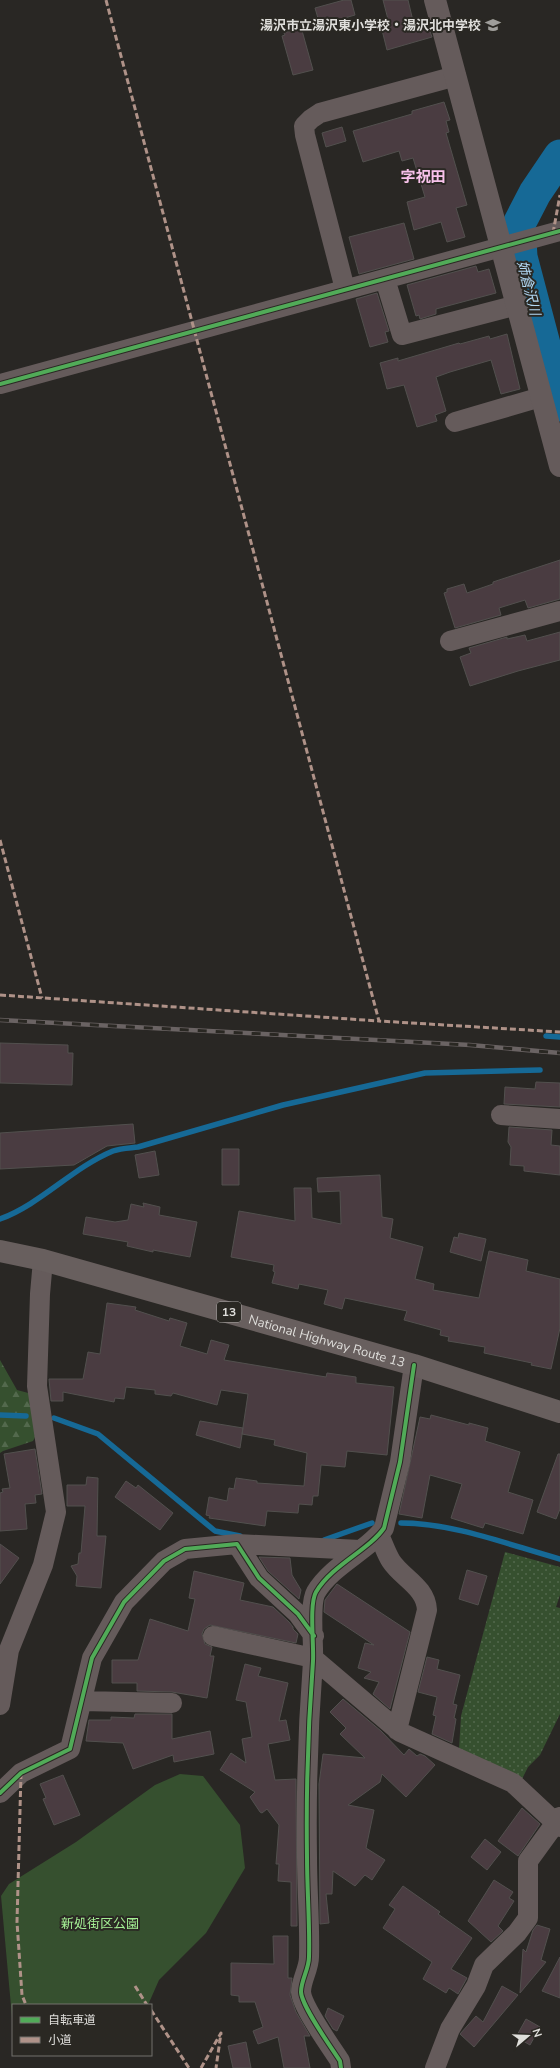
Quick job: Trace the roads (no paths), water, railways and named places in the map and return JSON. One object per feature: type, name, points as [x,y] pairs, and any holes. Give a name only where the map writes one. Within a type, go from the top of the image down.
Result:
[{"type":"highway","name":"National Highway Route 13","points":[[0,1251],[44,1260],[414,1365],[560,1412]]},
{"type":"street","points":[[435,0],[560,466]]},
{"type":"street","points":[[345,289],[305,135],[304,126],[311,118],[320,113],[456,76]]},
{"type":"street","points":[[0,384],[560,231]]},
{"type":"street","points":[[385,278],[402,335],[517,305]]},
{"type":"street","points":[[455,422],[541,397]]},
{"type":"street","points":[[450,641],[560,610]]},
{"type":"street","points":[[501,1114],[560,1119]]},
{"type":"street","points":[[0,1705],[9,1650],[43,1565],[56,1512],[37,1386],[40,1294],[44,1260]]},
{"type":"street","points":[[341,2068],[340,2061],[309,2011],[301,1994],[304,1976],[310,1959],[307,1858],[307,1740],[314,1636],[312,1610],[316,1592],[346,1560],[379,1535],[384,1528],[400,1462],[414,1365]]},
{"type":"street","points":[[379,1535],[391,1561],[422,1592],[427,1601],[427,1610],[397,1730]]},
{"type":"street","points":[[0,1793],[21,1773],[70,1749],[92,1658],[124,1602],[164,1561],[185,1549],[237,1544],[360,1550]]},
{"type":"street","points":[[237,1544],[259,1578],[298,1614],[314,1636]]},
{"type":"street","points":[[213,1636],[313,1658],[397,1730],[513,1783],[558,1823],[528,1861],[528,1918],[517,1933],[484,1965],[476,1986],[450,2029],[435,2068]]},
{"type":"street","points":[[82,1701],[172,1703]]},
{"type":"waterway","name":"姉倉沢川","points":[[560,156],[535,193],[519,224],[521,257],[560,405]]},
{"type":"waterway","points":[[546,1036],[560,1037]]},
{"type":"waterway","points":[[0,1219],[29,1204],[98,1158],[116,1150],[138,1147],[283,1105],[425,1073],[540,1070]]},
{"type":"waterway","points":[[0,1415],[26,1416]]},
{"type":"waterway","points":[[54,1418],[98,1434],[215,1531],[240,1536]]},
{"type":"waterway","points":[[324,1540],[372,1523]]},
{"type":"waterway","points":[[401,1523],[421,1524],[461,1531],[501,1541],[560,1559]]},
{"type":"railway","points":[[0,1020],[470,1045],[560,1053]]},
{"type":"place","name":"湯沢市立湯沢東小学校・湯沢北中学校","points":[[493,25]]},
{"type":"district","name":"字祝田","points":[[423,177]]},
{"type":"park label","name":"新処街区公園","points":[[100,1923]]}]
